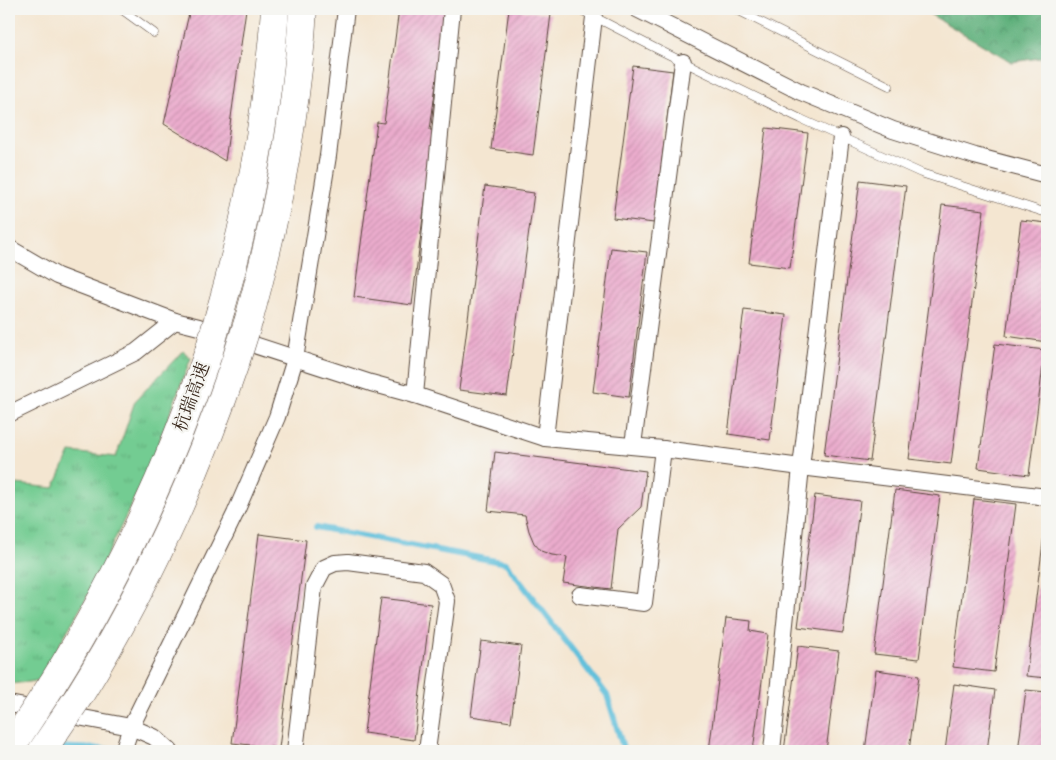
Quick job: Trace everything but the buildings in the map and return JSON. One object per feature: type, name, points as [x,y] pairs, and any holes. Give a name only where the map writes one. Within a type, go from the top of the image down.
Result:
[{"type":"highway","name":"杭瑞高速","points":[[9,750],[51,686],[104,597],[163,474],[189,408],[209,351],[233,270],[255,168],[263,122],[275,9]]},
{"type":"highway","name":"杭瑞高速","points":[[42,751],[79,696],[129,611],[160,549],[216,419],[249,319],[278,203],[292,126],[301,47],[303,9]]},
{"type":"street","points":[[127,739],[236,514],[278,417],[295,359],[328,156],[346,9]]},
{"type":"street","points":[[415,395],[452,9]]},
{"type":"street","points":[[637,9],[801,92],[893,130],[975,156],[1047,175]]},
{"type":"street","points":[[545,438],[594,17]]},
{"type":"street","points":[[633,445],[683,62]]},
{"type":"street","points":[[772,751],[802,468],[841,137]]},
{"type":"street","points":[[9,248],[57,276],[175,321],[415,395],[545,438],[633,445],[802,468],[1047,497]]},
{"type":"street","points":[[9,414],[136,352],[175,321]]},
{"type":"street","points":[[580,595],[644,603],[663,449]]},
{"type":"street","points":[[295,751],[314,587],[324,568],[335,563],[348,562],[424,572],[441,584],[447,600],[427,751]]},
{"type":"street","points":[[9,704],[127,739],[154,737],[170,751]]},
{"type":"lane","points":[[121,9],[154,33]]},
{"type":"lane","points":[[579,9],[801,119],[921,173],[1047,213]]},
{"type":"lane","points":[[735,9],[889,86]]},
{"type":"green space","points":[[921,9],[1047,9],[1047,57],[1012,62]]},
{"type":"green space","points":[[183,351],[191,358],[149,468],[87,597],[38,681],[9,684],[9,537],[16,484],[54,488],[70,452],[116,457],[135,401]]},
{"type":"waterway","points":[[316,527],[506,563],[607,695],[624,751]]},
{"type":"waterway","points":[[52,747],[145,751]]}]
